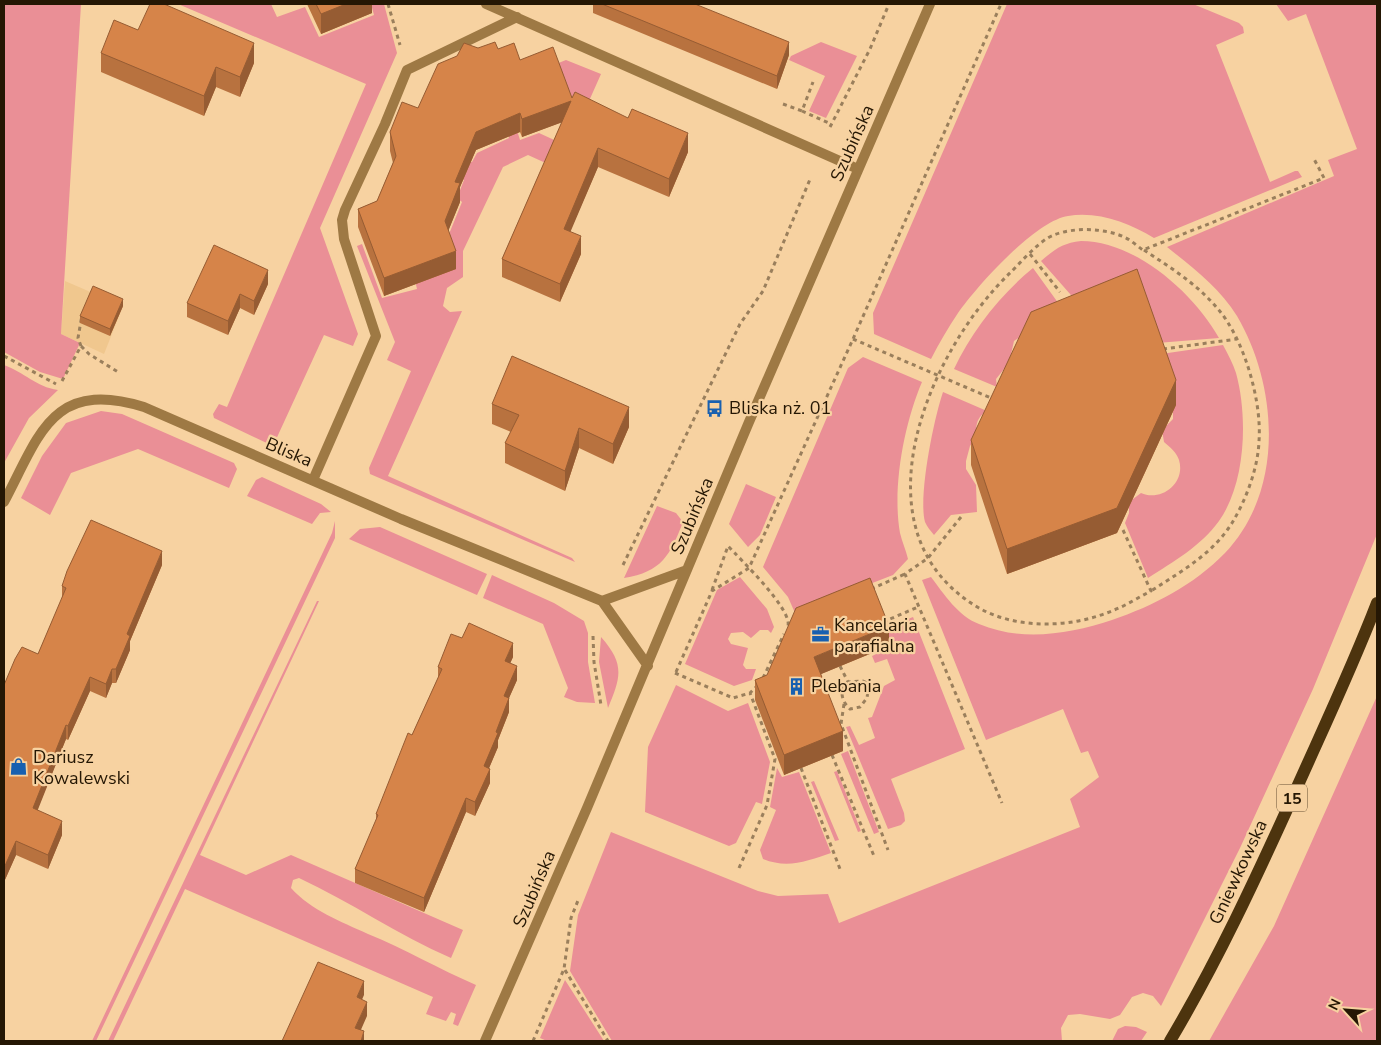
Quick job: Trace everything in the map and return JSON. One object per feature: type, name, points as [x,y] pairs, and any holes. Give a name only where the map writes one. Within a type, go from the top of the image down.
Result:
[{"type":"main road","name":"Gniewkowska","points":[[1170,1041],[1202,989],[1271,844],[1357,654],[1377,604]]},
{"type":"street","points":[[486,4],[858,169]]},
{"type":"street","name":"Szubińska","points":[[486,1041],[930,4]]},
{"type":"street","points":[[313,480],[376,336],[344,239],[342,220],[345,210],[385,124],[407,70],[517,17]]},
{"type":"street","name":"Bliska","points":[[4,502],[46,424],[60,411],[84,400],[114,400],[144,408],[602,601]]},
{"type":"street","points":[[648,666],[602,601],[687,570]]},
{"type":"path","points":[[388,4],[407,70]]},
{"type":"path","points":[[620,571],[740,324],[762,292],[821,153],[831,124],[870,49],[890,4]]},
{"type":"path","points":[[712,591],[749,568],[854,339],[1001,4]]},
{"type":"path","points":[[802,111],[813,82]]},
{"type":"path","points":[[760,126],[772,100],[831,124]]},
{"type":"path","points":[[1143,250],[1324,178],[1313,157]]},
{"type":"path","points":[[1076,230],[1100,231],[1124,237],[1143,250],[1187,277],[1219,310],[1243,349],[1255,393],[1260,440],[1249,488],[1232,524],[1200,559],[1151,591],[1113,611],[1078,621],[1045,624],[1017,622],[992,615],[968,602],[950,587],[928,558],[913,526],[911,486],[914,452],[922,414],[937,376],[976,310],[989,294],[1052,235],[1076,230]]},
{"type":"path","points":[[1030,254],[1060,292]]},
{"type":"path","points":[[81,346],[78,338],[78,325],[83,311]]},
{"type":"path","points":[[854,339],[991,398]]},
{"type":"path","points":[[1162,349],[1237,339]]},
{"type":"path","points":[[4,356],[84,400]]},
{"type":"path","points":[[870,590],[905,574],[928,558],[961,517]]},
{"type":"path","points":[[1123,530],[1151,591]]},
{"type":"path","points":[[672,681],[712,591],[728,546],[778,602],[790,624],[761,682],[750,693],[733,698],[676,673]]},
{"type":"path","points":[[905,574],[1002,803]]},
{"type":"path","points":[[880,623],[919,607]]},
{"type":"path","points":[[593,631],[594,662],[603,720],[621,728]]},
{"type":"path","points":[[840,666],[848,682]]},
{"type":"path","points":[[844,704],[850,709],[860,707],[867,698],[869,684],[862,680],[848,682],[844,685],[841,724],[888,850]]},
{"type":"path","points":[[739,868],[766,805],[775,759],[750,693]]},
{"type":"path","points":[[832,755],[874,856]]},
{"type":"path","points":[[800,768],[840,869]]},
{"type":"path","points":[[533,1041],[564,969],[571,918],[582,891]]},
{"type":"path","points":[[564,969],[608,1041]]},
{"type":"shaded area","points":[[4,4],[81,4],[61,334],[80,343],[63,379],[40,372],[4,352]]},
{"type":"shaded area","points":[[178,4],[271,4],[277,17],[305,7],[319,37],[374,15],[371,4],[384,4],[397,53],[320,228],[358,334],[353,346],[324,335],[273,446],[214,418],[213,414],[219,404],[227,407],[366,84]]},
{"type":"shaded area","points":[[1007,4],[1193,4],[1239,23],[1243,27],[1244,33],[1216,45],[1270,182],[1295,171],[1298,171],[1302,177],[1154,238],[1124,223],[1091,215],[1068,216],[1055,220],[1024,242],[992,272],[958,313],[931,359],[874,334],[873,313]]},
{"type":"shaded area","points":[[1276,4],[1377,4],[1377,534],[1313,689],[1240,848],[1161,1006],[1153,996],[1143,993],[1132,997],[1120,1015],[1110,1019],[1080,1014],[1068,1015],[1061,1028],[1062,1041],[612,1041],[570,971],[578,915],[611,832],[758,891],[778,896],[828,894],[839,923],[1080,827],[1070,799],[1099,777],[1088,751],[1081,753],[1063,709],[986,740],[922,580],[931,577],[964,616],[995,630],[1028,634],[1063,632],[1112,620],[1158,601],[1186,585],[1225,553],[1244,528],[1258,499],[1266,469],[1269,437],[1267,405],[1261,374],[1251,344],[1230,306],[1205,278],[1167,247],[1334,176],[1328,160],[1357,149],[1306,14],[1288,21]]},
{"type":"shaded area","points":[[821,42],[857,56],[826,118],[809,111],[825,76],[789,60],[791,56]]},
{"type":"shaded area","points":[[566,60],[601,74],[589,101],[591,108],[586,122],[586,142],[568,146],[550,165],[528,155],[503,167],[463,251],[463,277],[447,288],[443,306],[450,312],[462,311],[388,476],[572,558],[575,562],[370,474],[369,468],[411,371],[387,360],[395,342],[357,246],[362,244],[382,298],[417,289],[414,276],[454,258],[447,239],[462,202],[457,198],[464,180],[461,178],[469,161],[472,162],[477,153],[509,138],[506,130],[516,127],[520,140],[539,133],[563,144],[579,110],[571,106],[556,64]]},
{"type":"shaded area","points":[[1081,241],[1101,243],[1122,250],[1160,272],[1194,303],[1219,338],[1157,343],[1085,311],[1041,261],[1060,247]]},
{"type":"shaded area","points":[[1033,268],[1069,318],[1029,331],[1014,341],[1009,363],[996,379],[997,387],[954,369],[969,341],[988,314],[1009,290]]},
{"type":"shaded area","points":[[65,281],[123,306],[104,354],[61,334]]},
{"type":"shaded area","points":[[1223,345],[1236,373],[1242,409],[1242,449],[1235,488],[1228,505],[1212,530],[1186,553],[1148,578],[1125,523],[1129,513],[1129,502],[1141,493],[1156,495],[1164,493],[1175,483],[1179,476],[1179,460],[1171,448],[1164,442],[1162,430],[1173,419],[1173,404],[1161,354]]},
{"type":"shaded area","points":[[863,357],[922,382],[905,436],[899,477],[898,515],[900,533],[908,559],[893,575],[795,613],[788,597],[763,567],[848,368]]},
{"type":"shaded area","points":[[4,365],[43,386],[58,390],[29,418],[4,463]]},
{"type":"shaded area","points":[[943,392],[987,411],[978,422],[976,428],[977,436],[970,446],[966,461],[966,469],[976,485],[977,512],[951,515],[934,535],[925,522],[923,510],[925,476],[935,420]]},
{"type":"shaded area","points":[[101,411],[122,414],[234,463],[237,469],[229,488],[138,449],[71,473],[50,515],[21,498],[42,456],[66,423]]},
{"type":"shaded area","points":[[262,477],[321,504],[331,512],[320,513],[312,524],[247,496],[256,480]]},
{"type":"shaded area","points":[[746,484],[776,497],[760,535],[748,547],[729,524]]},
{"type":"shaded area","points":[[657,506],[676,513],[683,522],[674,544],[669,553],[656,566],[637,575],[624,578]]},
{"type":"shaded area","points":[[335,521],[335,538],[96,1041],[92,1041],[332,533]]},
{"type":"shaded area","points":[[380,527],[487,574],[477,595],[349,539],[360,529]]},
{"type":"shaded area","points":[[492,575],[554,603],[584,621],[588,633],[588,662],[595,703],[577,702],[564,697],[568,688],[543,624],[483,598]]},
{"type":"shaded area","points":[[740,577],[767,609],[774,627],[771,633],[768,630],[760,630],[751,638],[743,632],[731,633],[728,639],[731,644],[748,648],[743,665],[746,669],[756,669],[752,680],[734,686],[685,664],[717,590]]},
{"type":"shaded area","points":[[317,601],[319,601],[200,855],[246,875],[291,855],[463,930],[451,958],[412,939],[318,887],[299,878],[293,880],[291,888],[317,909],[476,985],[458,1026],[453,1024],[456,1014],[451,1012],[446,1021],[426,1014],[433,997],[185,889],[113,1041],[108,1041]]},
{"type":"shaded area","points":[[913,617],[965,749],[891,779],[904,813],[905,821],[901,825],[888,829],[846,727],[850,726],[859,745],[875,738],[868,718],[872,717],[884,686],[895,680],[887,659],[875,663],[872,656],[891,647],[885,628]]},
{"type":"shaded area","points":[[601,637],[614,655],[618,671],[616,688],[608,708],[599,662]]},
{"type":"shaded area","points":[[676,685],[728,711],[748,703],[770,762],[762,804],[756,802],[736,843],[729,846],[645,812],[648,747]]},
{"type":"shaded area","points":[[1377,696],[1377,1041],[1209,1041],[1274,926]]},
{"type":"shaded area","points":[[848,751],[879,832],[874,834],[841,754]]},
{"type":"shaded area","points":[[777,768],[782,777],[799,772],[831,853],[789,864],[763,859],[760,850],[776,810],[770,807]]},
{"type":"shaded area","points":[[837,771],[861,831],[858,832],[834,772]]},
{"type":"shaded area","points":[[814,781],[839,840],[835,841],[811,782]]},
{"type":"shaded area","points":[[565,980],[604,1041],[547,1041],[540,1038]]},
{"type":"shaded area","points":[[1125,1026],[1136,1027],[1147,1032],[1141,1041],[1112,1041],[1118,1029]]},
{"type":"building","points":[[150,4],[164,4],[254,43],[240,77],[216,67],[204,96],[101,53],[114,20],[138,30]]},
{"type":"building","points":[[316,4],[346,4],[321,14]]},
{"type":"building","points":[[602,4],[695,4],[789,42],[777,76]]},
{"type":"building","points":[[495,42],[498,49],[514,43],[520,60],[553,47],[572,98],[575,92],[628,118],[632,109],[688,133],[669,179],[598,148],[564,229],[581,236],[560,284],[502,259],[571,101],[522,119],[520,113],[476,132],[455,182],[460,183],[445,221],[456,251],[384,278],[358,209],[377,201],[396,156],[390,132],[402,102],[418,108],[438,64],[457,56],[464,43],[478,48]]},
{"type":"building","points":[[214,245],[268,270],[254,301],[240,294],[228,321],[187,303]]},
{"type":"building","points":[[1137,269],[1176,380],[1117,508],[1007,549],[971,440],[1031,312]]},
{"type":"building","points":[[93,286],[123,299],[110,329],[80,316]]},
{"type":"building","points":[[512,356],[629,407],[613,444],[579,428],[565,471],[505,443],[519,415],[492,404]]},
{"type":"building","points":[[91,520],[162,551],[127,634],[130,636],[116,669],[112,669],[106,684],[90,677],[68,726],[66,725],[33,808],[62,821],[48,855],[16,841],[4,868],[4,685],[22,647],[38,654],[66,588],[62,586],[67,571]]},
{"type":"building","name":"Plebania","points":[[870,578],[889,626],[814,657],[843,731],[784,755],[755,680],[767,675],[796,608]]},
{"type":"building","points":[[469,623],[513,643],[505,661],[517,666],[504,696],[509,698],[496,732],[498,733],[484,766],[490,769],[475,802],[466,798],[424,898],[355,869],[378,815],[376,814],[408,733],[412,735],[442,669],[438,667],[451,634],[462,638]]},
{"type":"building","points":[[318,962],[364,981],[357,997],[367,1002],[355,1028],[364,1031],[361,1041],[282,1041]]},
{"type":"place","name":"Bliska nż. 01","points":[[715,408]]},
{"type":"place","name":"Kancelaria parafialna","points":[[820,635]]},
{"type":"place","name":"Plebania","points":[[797,686]]},
{"type":"place","name":"Dariusz Kowalewski","points":[[19,767]]}]
